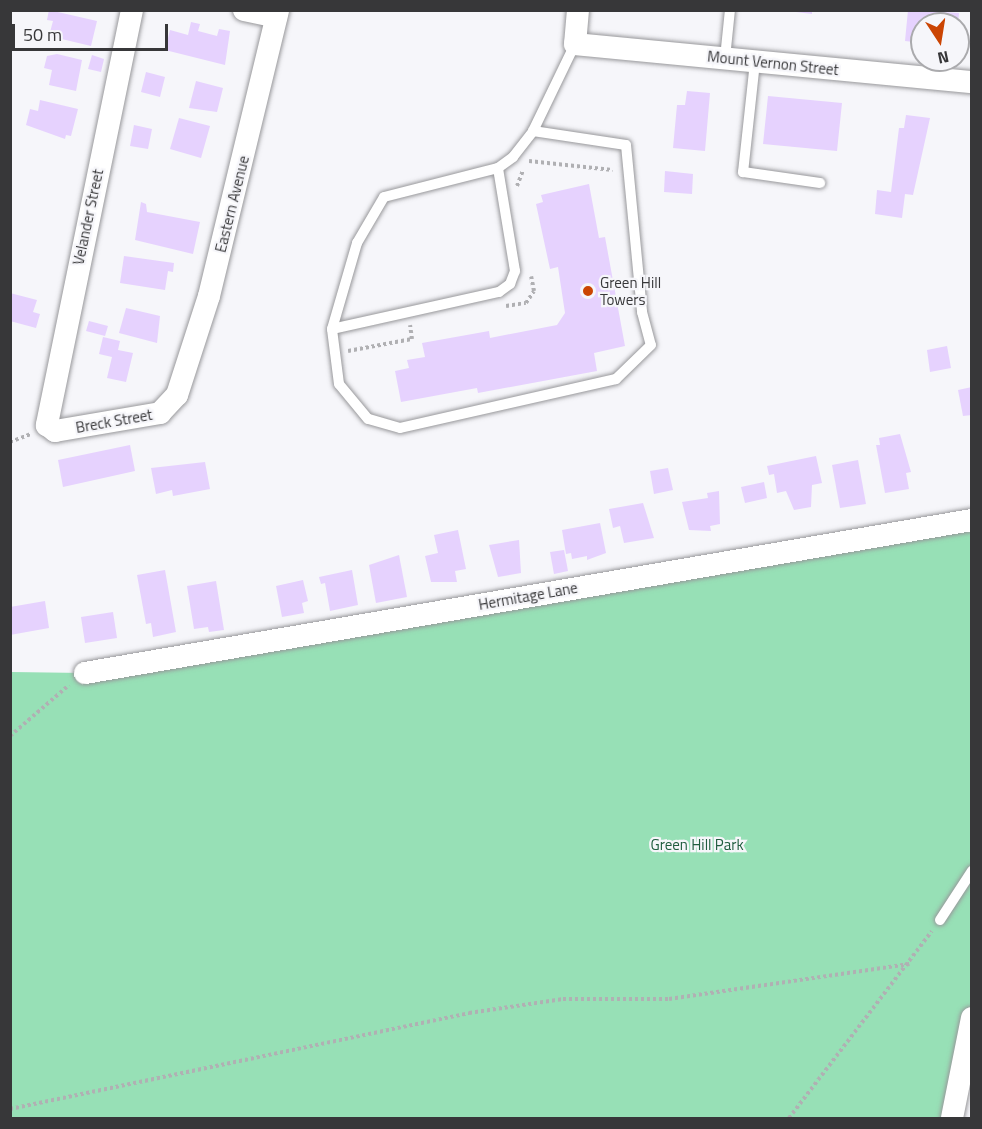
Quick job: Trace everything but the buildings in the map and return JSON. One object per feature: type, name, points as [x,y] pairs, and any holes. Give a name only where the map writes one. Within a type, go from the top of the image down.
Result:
[{"type":"street","name":"Velander Street","points":[[47,425],[132,10]]},
{"type":"street","points":[[244,10],[277,14]]},
{"type":"street","points":[[575,44],[578,10]]},
{"type":"street","name":"Eastern Avenue","points":[[177,395],[209,297],[277,14]]},
{"type":"street","name":"Mount Vernon Street","points":[[575,44],[972,82]]},
{"type":"street","name":"Breck Street","points":[[47,425],[55,431],[160,413],[177,395]]},
{"type":"street","name":"Hermitage Lane","points":[[85,673],[972,520]]},
{"type":"street","points":[[952,1119],[964,1093],[972,1018]]},
{"type":"lane","points":[[725,58],[730,10]]},
{"type":"lane","points":[[533,130],[626,145],[642,312],[651,345],[616,379],[400,428],[368,419],[339,384],[332,329],[357,243],[384,198],[498,168],[513,158],[533,130],[575,44]]},
{"type":"lane","points":[[755,62],[743,172],[820,183]]},
{"type":"lane","points":[[332,329],[499,292],[510,284],[515,271],[498,168]]},
{"type":"lane","points":[[940,920],[972,871]]},
{"type":"path","points":[[518,194],[522,171],[530,160],[629,172]]},
{"type":"path","points":[[503,307],[526,303],[534,291],[530,269]]},
{"type":"path","points":[[335,353],[412,339],[410,322],[421,320]]},
{"type":"path","points":[[10,736],[85,673]]},
{"type":"path","points":[[789,1119],[909,964],[940,920]]},
{"type":"path","points":[[10,1109],[469,1013],[563,999],[669,999],[909,964]]},
{"type":"green space","name":"Green Hill Park","points":[[971,520],[972,1018],[952,1118],[11,1118],[11,672],[85,673]]},
{"type":"place","name":"Green Hill Towers","points":[[588,291]]}]
